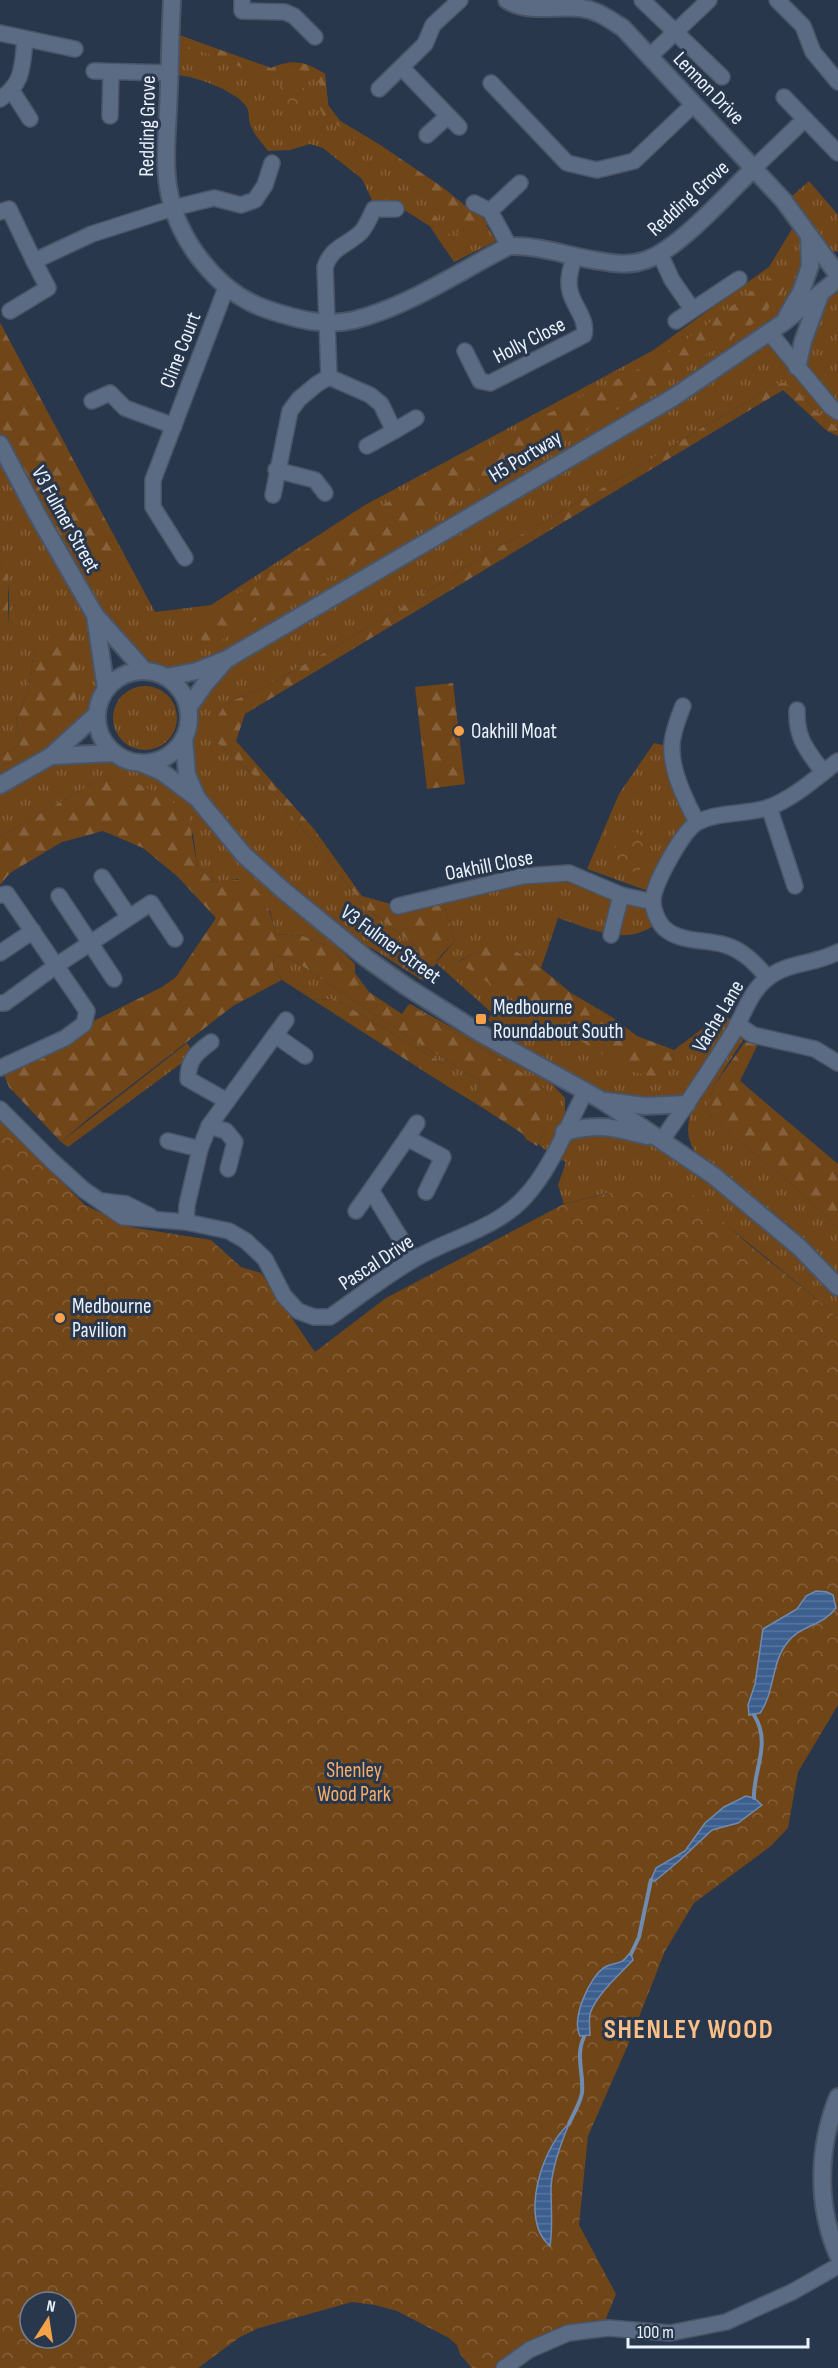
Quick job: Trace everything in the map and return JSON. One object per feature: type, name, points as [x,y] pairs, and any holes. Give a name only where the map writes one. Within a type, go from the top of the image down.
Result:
[{"type":"street","name":"Redding Grove","points":[[172,0],[166,157],[168,186],[173,208],[190,245],[226,288],[260,308],[296,319],[327,322],[351,321],[389,309],[509,246],[530,247],[612,263],[643,261],[660,254],[676,243],[754,168]]},
{"type":"street","points":[[379,89],[425,44],[433,24],[460,0]]},
{"type":"street","name":"Lennon Drive","points":[[507,0],[532,8],[581,8],[600,13],[623,28],[784,201],[838,277]]},
{"type":"street","points":[[642,0],[722,77]]},
{"type":"street","points":[[649,57],[709,0]]},
{"type":"street","points":[[777,0],[803,26],[813,52],[838,82]]},
{"type":"street","points":[[238,8],[285,12],[294,16],[315,37]]},
{"type":"street","points":[[0,33],[75,49]]},
{"type":"street","points":[[25,40],[21,74],[6,95],[30,119]]},
{"type":"street","points":[[402,68],[459,127]]},
{"type":"street","points":[[94,71],[170,73]]},
{"type":"street","points":[[110,116],[111,72]]},
{"type":"street","points":[[491,83],[567,163],[597,170],[634,161],[694,104]]},
{"type":"street","points":[[784,97],[838,153]]},
{"type":"street","points":[[428,135],[448,116]]},
{"type":"street","points":[[754,168],[805,119]]},
{"type":"street","points":[[34,261],[92,234],[173,208],[214,198],[241,205],[255,200],[265,184],[272,163]]},
{"type":"street","points":[[490,211],[520,183]]},
{"type":"street","points":[[474,203],[490,211],[509,246]]},
{"type":"street","points":[[0,212],[9,209],[48,288],[10,311]]},
{"type":"street","points":[[329,377],[325,267],[327,260],[335,249],[361,233],[374,209],[396,209]]},
{"type":"street","points":[[784,322],[801,292],[810,266],[809,236]]},
{"type":"street","points":[[660,254],[672,280],[692,309]]},
{"type":"street","name":"Holly Close","points":[[465,351],[480,381],[490,383],[584,335],[586,326],[570,293],[568,283],[574,257]]},
{"type":"street","name":"H5 Portway","points":[[167,677],[196,671],[227,659],[674,397],[784,322],[838,277]]},
{"type":"street","points":[[676,321],[739,279]]},
{"type":"street","name":"Cline Court","points":[[185,558],[153,507],[153,480],[226,288]]},
{"type":"street","points":[[797,367],[803,341],[820,294]]},
{"type":"street","points":[[769,332],[831,407],[838,412]]},
{"type":"street","points":[[329,377],[370,395],[381,404],[394,431]]},
{"type":"street","points":[[273,495],[276,470],[290,411],[299,399],[329,377]]},
{"type":"street","points":[[92,401],[110,393],[125,408],[174,426]]},
{"type":"street","points":[[367,446],[416,418]]},
{"type":"street","name":"V3 Fulmer Street","points":[[0,444],[94,615],[144,670]]},
{"type":"street","points":[[276,470],[315,480],[325,493]]},
{"type":"street","name":"V3 Fulmer Street","points":[[94,615],[106,689]]},
{"type":"street","name":"H5 Portway","points":[[188,708],[227,659]]},
{"type":"street","points":[[144,670],[167,677],[177,686],[188,708],[189,721],[184,738],[177,749],[166,757],[141,764],[127,761],[113,753],[103,742],[96,715],[99,700],[116,679],[129,672],[144,670]]},
{"type":"street","points":[[683,706],[672,740],[673,759],[681,792],[697,822]]},
{"type":"street","points":[[796,710],[796,725],[801,743],[823,772]]},
{"type":"street","points":[[0,785],[51,756],[96,715]]},
{"type":"street","name":"V3 Fulmer Street","points":[[184,738],[187,775],[198,798],[243,854],[275,883],[366,958],[395,978],[480,1033],[603,1101]]},
{"type":"street","points":[[51,756],[113,753]]},
{"type":"street","points":[[768,978],[743,953],[727,945],[673,934],[659,921],[652,902],[655,891],[680,840],[697,822],[722,815],[770,807],[838,762]]},
{"type":"street","name":"V3 Fulmer Street","points":[[141,764],[162,772],[198,798]]},
{"type":"street","points":[[770,807],[795,886]]},
{"type":"street","name":"Oakhill Close","points":[[398,906],[523,876],[568,873],[621,895],[652,902]]},
{"type":"street","points":[[102,876],[129,917]]},
{"type":"street","points":[[0,895],[7,894],[87,1011],[84,1024],[65,1038],[0,1068]]},
{"type":"street","points":[[611,935],[621,895]]},
{"type":"street","points":[[60,896],[114,979]]},
{"type":"street","points":[[0,1003],[5,1003],[57,965],[151,903],[175,939]]},
{"type":"street","points":[[0,953],[33,931]]},
{"type":"street","name":"Vache Lane","points":[[662,1140],[737,1024],[754,992],[768,978],[791,966],[817,961],[838,952]]},
{"type":"street","points":[[186,1222],[187,1205],[200,1149],[209,1126],[286,1020]]},
{"type":"street","points":[[737,1024],[753,1035],[815,1049],[838,1063]]},
{"type":"street","points":[[275,1035],[305,1056]]},
{"type":"street","points":[[211,1042],[195,1054],[188,1066],[188,1079],[227,1101]]},
{"type":"street","name":"Pascal Drive","points":[[0,1109],[52,1161],[96,1200],[123,1217],[186,1222],[222,1228],[246,1241],[265,1259],[284,1296],[298,1311],[314,1317],[330,1317],[414,1259],[470,1234],[508,1213],[525,1198],[542,1174],[585,1092]]},
{"type":"street","points":[[603,1101],[645,1106],[687,1104]]},
{"type":"street","points":[[603,1101],[714,1176],[799,1247],[838,1287]]},
{"type":"street","points":[[356,1211],[417,1122]]},
{"type":"street","points":[[209,1126],[226,1131],[235,1142],[228,1169]]},
{"type":"street","points":[[564,1132],[588,1126],[612,1126],[662,1140]]},
{"type":"street","points":[[407,1138],[446,1151],[426,1192]]},
{"type":"street","points":[[168,1141],[200,1149]]},
{"type":"street","points":[[371,1190],[414,1259]]},
{"type":"street","points":[[838,2097],[827,2129],[823,2169],[824,2203],[832,2242],[838,2254]]},
{"type":"street","points":[[504,2368],[529,2350],[568,2333],[608,2328],[670,2333],[726,2322],[792,2292],[838,2266]]},
{"type":"green space","points":[[173,33],[271,68],[285,63],[298,63],[311,66],[325,74],[328,105],[340,121],[377,143],[442,187],[464,205],[479,213],[496,241],[454,262],[430,226],[390,201],[373,202],[362,179],[323,148],[310,144],[290,150],[268,151],[253,131],[247,108],[241,100],[214,85],[175,75]]},
{"type":"green space","points":[[173,33],[271,68],[285,63],[298,63],[311,66],[325,74],[328,105],[340,121],[442,187],[464,205],[479,213],[488,224],[466,241],[461,256],[445,249],[430,226],[390,201],[386,196],[400,199],[436,216],[453,239],[463,225],[448,210],[443,199],[428,190],[402,168],[388,159],[380,158],[330,119],[324,118],[318,97],[320,84],[312,75],[300,70],[282,71],[271,81],[266,80],[214,56],[176,47]]},
{"type":"green space","points":[[291,82],[302,87],[307,98],[302,109],[291,114],[280,109],[275,98],[280,87]]},
{"type":"green space","points":[[809,181],[838,215],[838,251],[826,255],[806,273],[769,332],[797,367],[803,341],[838,279],[838,428],[813,409],[798,391],[773,384],[748,402],[480,558],[396,611],[265,687],[225,704],[213,739],[275,795],[367,909],[419,948],[421,962],[412,974],[373,949],[330,928],[332,942],[355,964],[355,973],[331,947],[303,936],[276,934],[270,911],[238,879],[213,882],[197,865],[193,834],[100,779],[0,837],[0,767],[29,752],[35,645],[28,690],[16,720],[20,745],[0,756],[0,626],[8,628],[9,602],[8,585],[0,561],[0,323],[155,612],[211,605],[365,505],[652,351],[769,267],[798,219],[791,197]],"holes":[[[96,616],[144,670],[167,677],[226,660],[188,708],[189,721],[184,738],[197,797],[141,763],[127,761],[113,753],[52,755],[96,715],[99,700],[106,689]]]},
{"type":"green space","points":[[791,262],[794,270],[781,294],[757,321],[701,358],[581,432],[472,493],[212,646],[203,644],[199,631],[200,618],[318,541],[562,406],[663,357]]},
{"type":"green space","points":[[0,323],[125,557],[114,561],[102,574],[86,574],[51,520],[0,421]]},
{"type":"green space","points":[[784,383],[798,391],[813,409],[838,428],[838,436],[827,431],[783,390],[245,714],[236,741],[314,829],[362,896],[398,906],[441,896],[455,941],[442,954],[424,981],[412,974],[421,962],[419,948],[367,909],[275,795],[213,739],[217,718],[225,704],[265,687],[396,611],[480,558],[634,470],[748,402],[773,384]]},
{"type":"green space","points":[[0,561],[8,575],[8,629],[0,626]]},
{"type":"green space","points":[[73,630],[78,662],[78,692],[62,725],[29,752],[0,767],[0,756],[20,745],[16,720],[28,690],[35,645]]},
{"type":"green space","points":[[453,683],[465,784],[427,789],[415,687]]},
{"type":"green space","points":[[145,686],[157,688],[168,695],[175,706],[177,718],[175,730],[168,741],[157,748],[145,750],[133,748],[122,741],[115,730],[113,718],[115,706],[122,695],[133,688]]},
{"type":"green space","points":[[654,743],[666,746],[689,817],[651,892],[587,869],[619,794]]},
{"type":"green space","points":[[100,779],[134,782],[162,795],[188,813],[197,865],[213,882],[237,880],[253,886],[264,900],[276,934],[303,936],[331,947],[369,992],[402,1014],[408,1005],[512,1066],[547,1090],[546,1127],[537,1146],[526,1139],[523,1134],[475,1103],[480,1081],[393,1027],[295,961],[281,956],[274,957],[273,968],[282,980],[233,1006],[61,1142],[9,1087],[1,1067],[162,987],[176,977],[216,918],[177,876],[143,848],[103,831],[62,842],[10,873],[0,885],[0,837]]},
{"type":"green space","points":[[630,830],[642,836],[649,855],[638,873],[610,865],[614,849]]},
{"type":"green space","points":[[569,873],[653,902],[659,921],[635,934],[623,935],[597,931],[558,918],[541,968],[507,945],[475,953],[459,961],[673,1065],[674,1050],[722,1014],[737,1024],[687,1104],[605,1094],[518,1044],[488,1020],[492,1013],[436,963],[455,941],[441,896]]},
{"type":"green space","points":[[494,943],[507,945],[541,968],[571,993],[612,1017],[637,1036],[674,1050],[673,1065],[659,1080],[628,1070],[508,996],[458,962]]},
{"type":"green space","points":[[281,956],[295,961],[393,1027],[480,1081],[475,1103],[447,1086],[447,1066],[335,999],[313,1000],[282,980],[273,968],[274,957]]},
{"type":"green space","points":[[335,999],[447,1066],[447,1086],[313,1000]]},
{"type":"green space","points":[[410,1004],[552,1084],[565,1098],[565,1132],[662,1140],[838,1287],[838,1319],[729,1227],[607,1193],[564,1204],[558,1185],[566,1162],[538,1144],[546,1127],[512,1066],[408,1005]]},
{"type":"green space","points":[[743,1029],[748,1032],[713,1087],[707,1112],[731,1135],[797,1188],[838,1228],[838,1275],[789,1225],[698,1156],[690,1140],[688,1124],[691,1112]]},
{"type":"green space","points":[[745,1042],[758,1044],[740,1081],[838,1164],[838,1228],[797,1188],[731,1135],[707,1112],[713,1087]]},
{"type":"green space","points":[[187,1043],[194,1054],[68,1147],[61,1142]]},
{"type":"green space","name":"Shenley Wood Park","points":[[0,1120],[85,1205],[130,1227],[211,1240],[241,1267],[261,1273],[315,1352],[386,1298],[564,1204],[633,1187],[683,1187],[838,1319],[838,1705],[798,1772],[788,1828],[771,1846],[694,1903],[665,1951],[628,2045],[588,2136],[579,2225],[616,2294],[603,2326],[526,2347],[495,2368],[472,2368],[460,2354],[457,2345],[449,2338],[397,2311],[352,2302],[259,2328],[240,2337],[198,2368],[0,2368]]},
{"type":"water","points":[[816,1591],[833,1595],[836,1608],[825,1619],[798,1632],[787,1643],[778,1659],[765,1705],[760,1713],[749,1715],[748,1705],[755,1684],[763,1629],[797,1609],[806,1596]]},
{"type":"water","points":[[746,1796],[754,1798],[762,1805],[738,1823],[712,1830],[655,1881],[651,1880],[656,1868],[685,1851],[705,1823],[724,1807]]},
{"type":"water","points":[[629,1954],[633,1960],[604,1990],[594,2004],[589,2020],[590,2035],[580,2036],[578,2019],[580,2009],[593,1980],[605,1967],[621,1962]]},
{"type":"water","points":[[569,2124],[553,2172],[550,2246],[541,2234],[536,2219],[535,2202],[543,2165],[559,2134]]},
{"type":"waterway","points":[[754,1715],[759,1725],[762,1746],[754,1798]]},
{"type":"waterway","points":[[631,1954],[639,1937],[651,1880]]},
{"type":"waterway","points":[[569,2124],[582,2093],[580,2051],[584,2037]]},
{"type":"place","name":"Oakhill Moat","points":[[459,731]]},
{"type":"place","name":"Medbourne Roundabout South","points":[[481,1019]]},
{"type":"place","name":"Medbourne Pavilion","points":[[60,1318]]},
{"type":"district","name":"SHENLEY WOOD","points":[[689,2029]]}]
